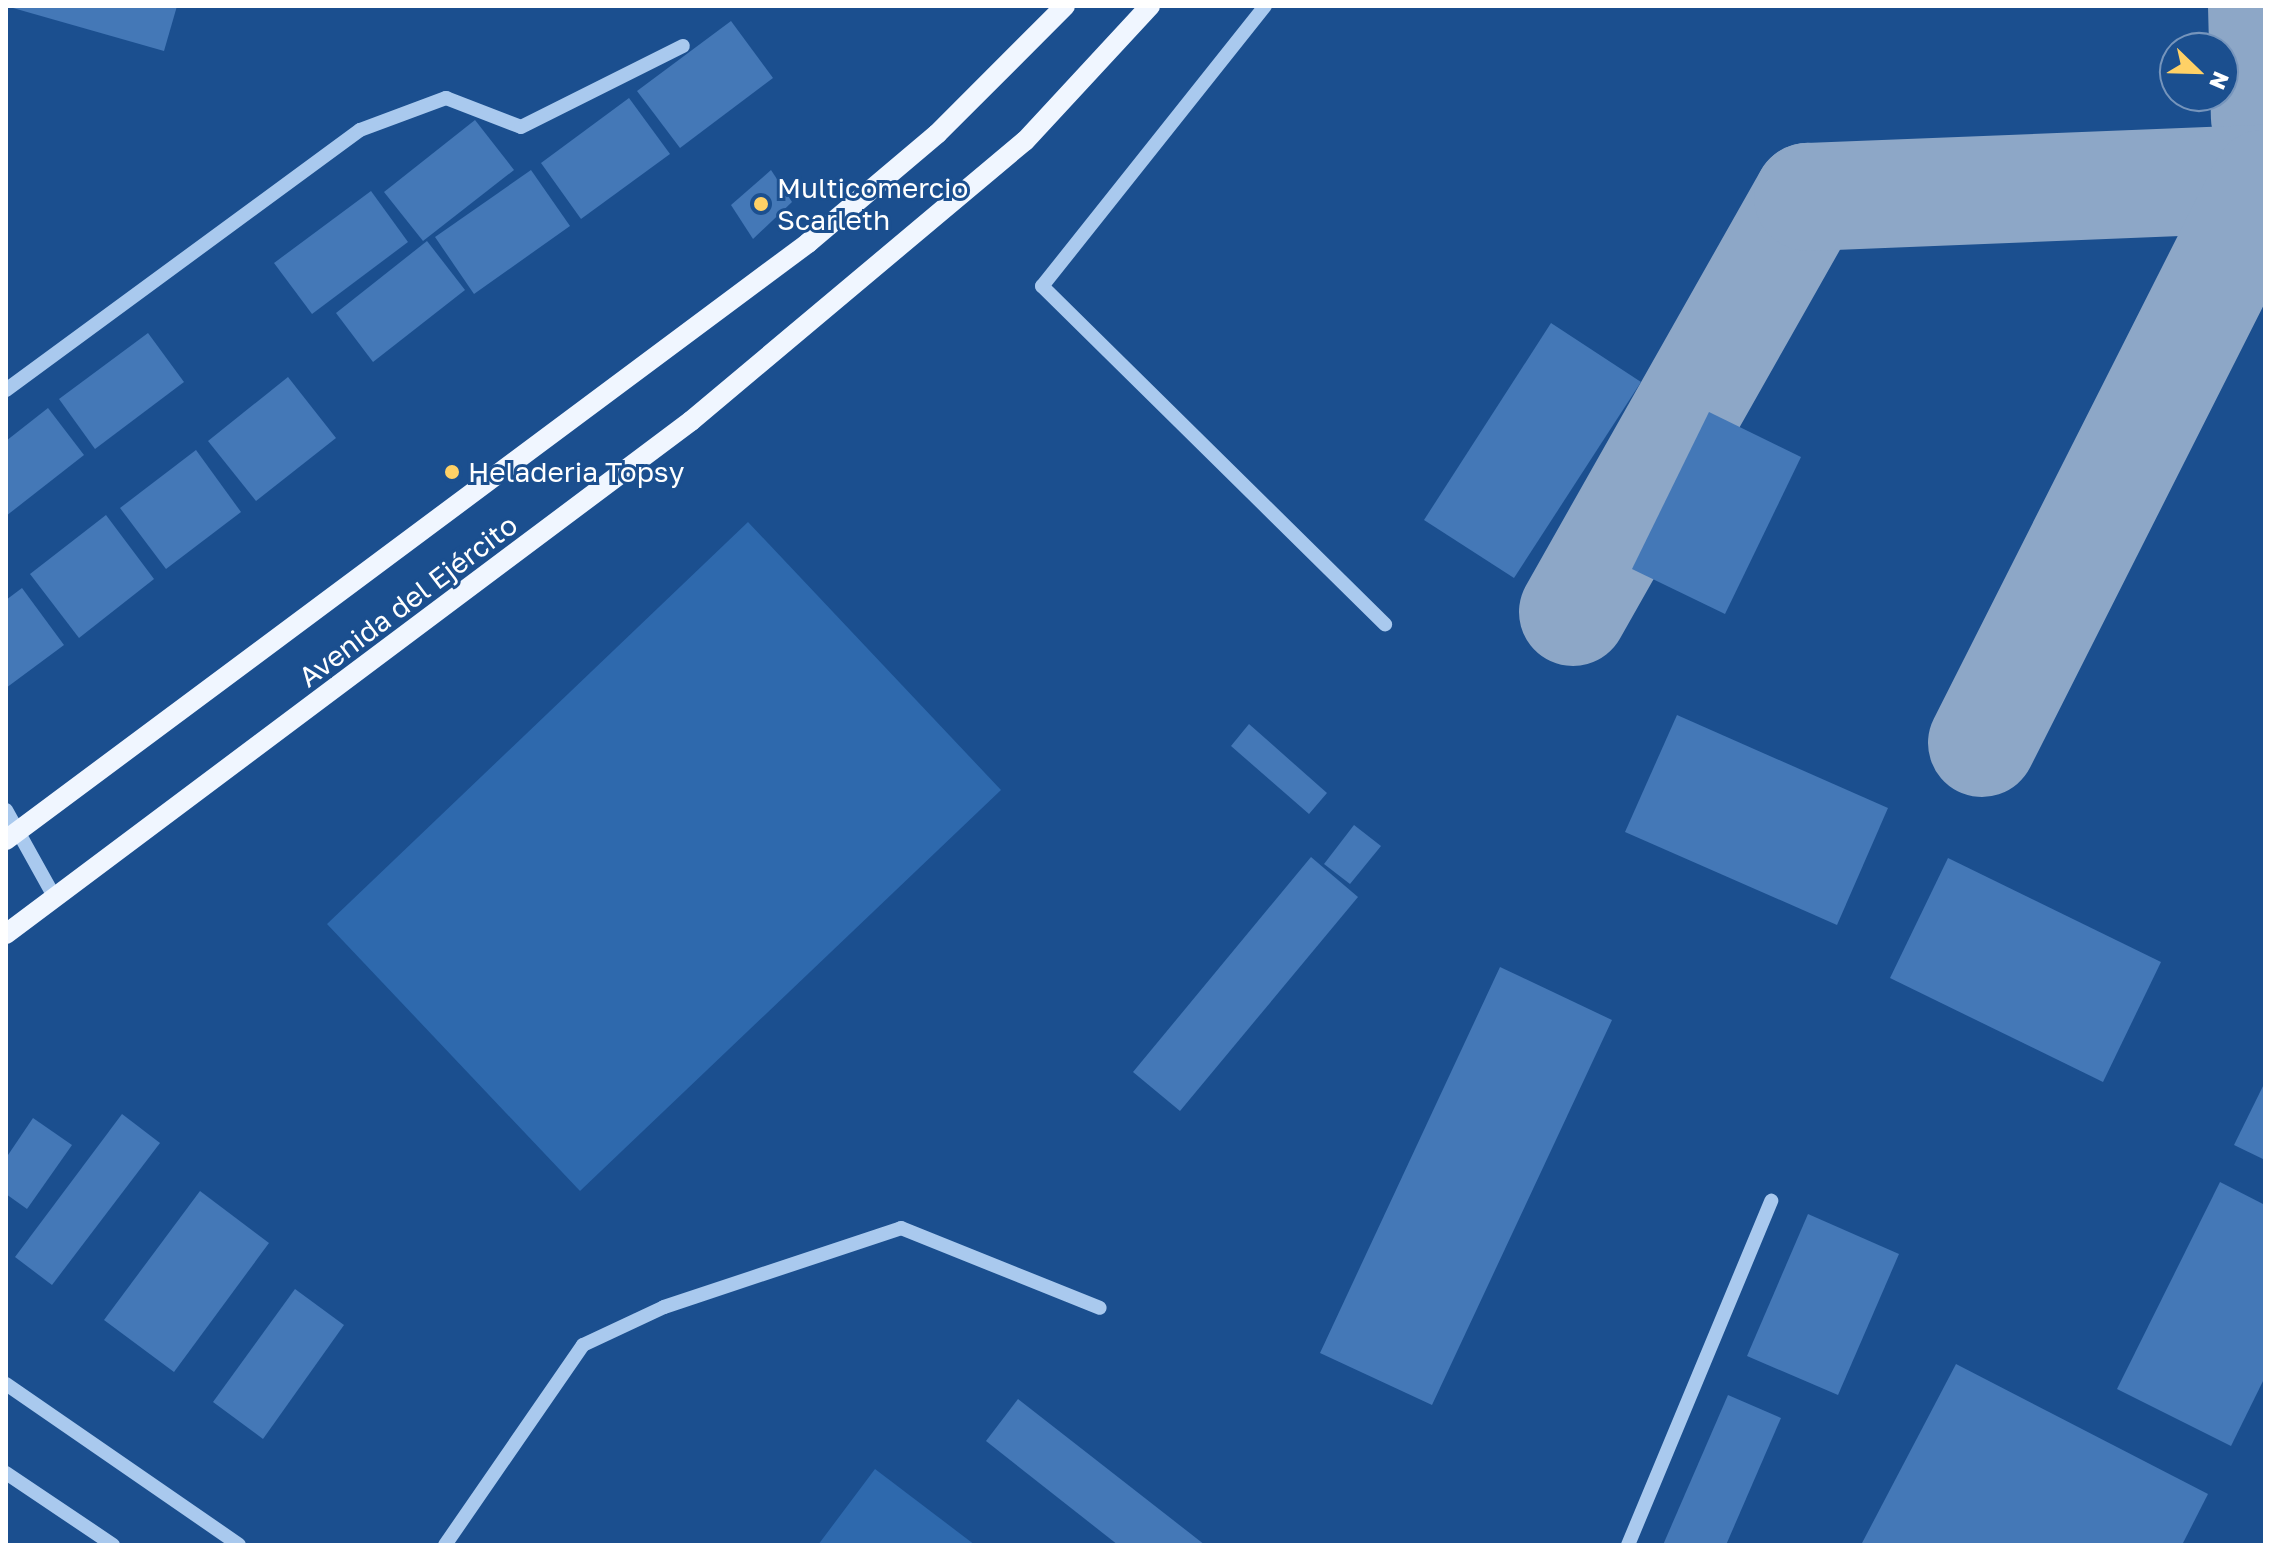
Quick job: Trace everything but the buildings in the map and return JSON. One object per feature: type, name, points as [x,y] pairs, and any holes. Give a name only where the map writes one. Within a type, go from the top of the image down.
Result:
[{"type":"main road","name":"Avenida del Ejército","points":[[13,834],[808,243],[937,134],[1065,6]]},
{"type":"main road","name":"Avenida del Ejército","points":[[6,934],[691,421],[1025,141],[1150,6]]},
{"type":"street","points":[[1265,6],[1042,286],[1385,624]]},
{"type":"street","points":[[6,390],[360,130],[446,98],[521,127],[683,46]]},
{"type":"street","points":[[6,810],[13,834],[55,898]]},
{"type":"street","points":[[1628,1545],[1771,1201]]},
{"type":"street","points":[[445,1545],[583,1345],[664,1307],[901,1228],[1100,1308]]},
{"type":"street","points":[[6,1384],[239,1545]]},
{"type":"street","points":[[6,1473],[113,1545]]},
{"type":"shaded area","points":[[748,522],[1001,790],[580,1191],[327,924]]},
{"type":"shaded area","points":[[875,1469],[975,1545],[818,1545]]},
{"type":"taxiway","points":[[2262,6],[2265,117]]},
{"type":"taxiway","points":[[1573,612],[1808,197],[2265,179]]},
{"type":"taxiway","points":[[1982,743],[2265,183]]},
{"type":"place","name":"Multicomercio Scarleth","points":[[761,204]]},
{"type":"place","name":"Heladeria Topsy","points":[[452,472]]}]
